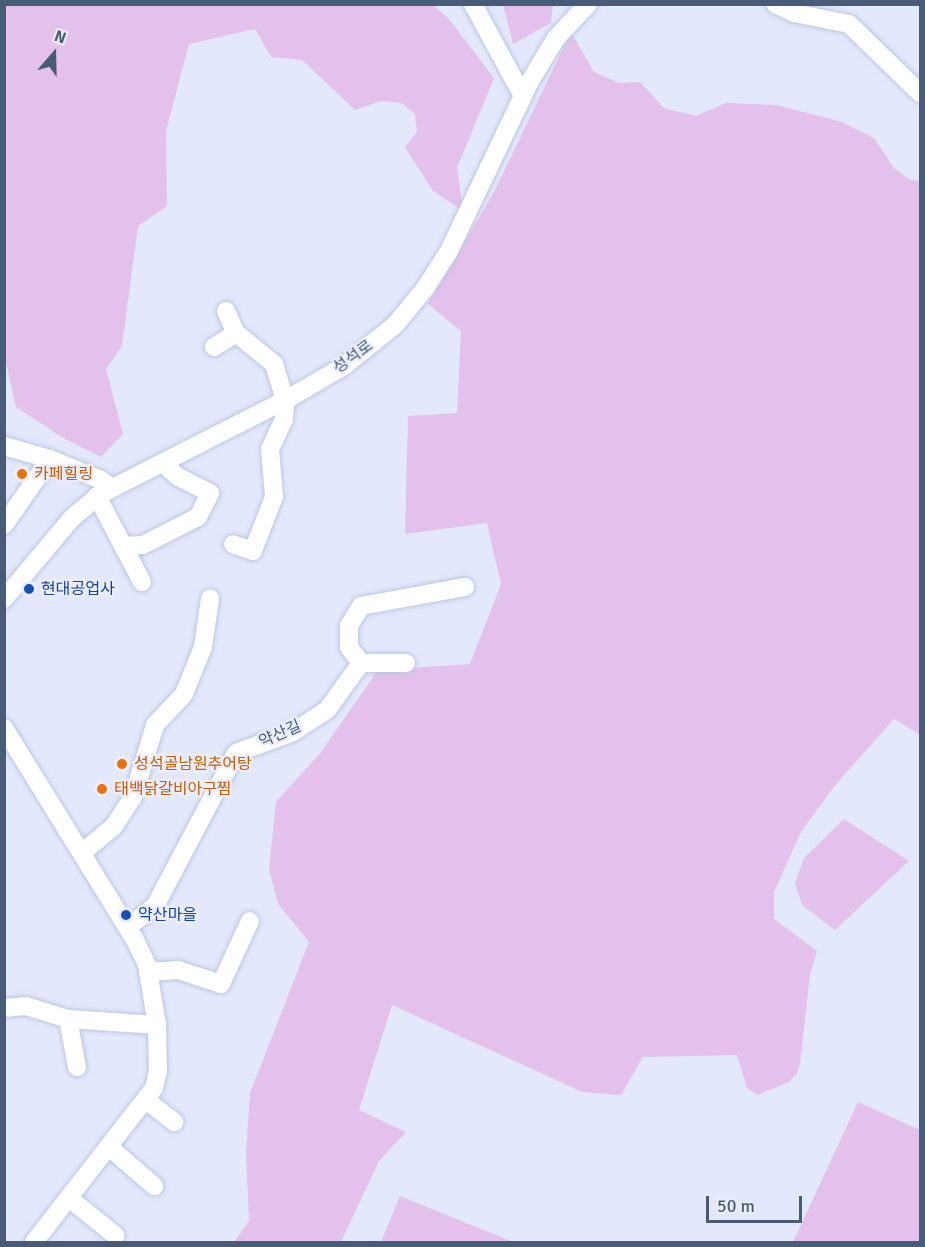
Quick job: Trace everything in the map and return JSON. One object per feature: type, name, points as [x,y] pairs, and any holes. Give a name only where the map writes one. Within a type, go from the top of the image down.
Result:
[{"type":"street","points":[[473,4],[523,96]]},
{"type":"street","name":"성석로","points":[[4,598],[72,518],[105,492],[285,401],[344,366],[395,325],[424,290],[449,251],[523,96],[556,38],[588,4]]},
{"type":"street","points":[[775,4],[794,13],[849,24],[921,93]]},
{"type":"street","points":[[226,311],[236,333],[274,364],[285,401],[284,419],[270,449],[274,497],[253,551],[233,544]]},
{"type":"street","points":[[214,347],[236,333]]},
{"type":"street","points":[[4,446],[50,459],[101,480],[123,546],[142,582]]},
{"type":"street","points":[[4,525],[50,459]]},
{"type":"street","points":[[123,546],[143,545],[198,516],[210,493],[177,476],[162,463]]},
{"type":"street","points":[[406,663],[362,663],[349,647],[349,626],[361,606],[465,587]]},
{"type":"street","points":[[83,852],[114,826],[133,797],[155,725],[184,693],[203,647],[210,598]]},
{"type":"street","name":"약산길","points":[[128,927],[155,906],[236,753],[292,732],[327,710],[362,663]]},
{"type":"street","points":[[4,728],[128,927],[148,972],[157,1025],[159,1071],[154,1088],[34,1242]]},
{"type":"street","points":[[148,972],[178,970],[221,984],[250,921]]},
{"type":"street","points":[[4,1008],[26,1006],[68,1018],[157,1025]]},
{"type":"street","points":[[68,1018],[77,1067]]},
{"type":"street","points":[[146,1100],[174,1122]]},
{"type":"street","points":[[110,1147],[154,1186]]},
{"type":"street","points":[[69,1198],[116,1236]]},
{"type":"shaded area","points":[[4,5],[433,5],[449,19],[494,78],[457,168],[463,211],[433,191],[405,147],[417,132],[415,114],[401,103],[381,101],[355,110],[302,60],[271,57],[255,29],[189,44],[166,131],[167,206],[138,226],[122,346],[106,369],[123,434],[101,457],[65,439],[16,407],[5,358]]},
{"type":"shaded area","points":[[503,5],[553,5],[551,23],[513,44]]},
{"type":"shaded area","points":[[571,32],[594,72],[619,83],[640,82],[664,108],[696,116],[726,103],[776,105],[842,122],[874,138],[894,168],[910,180],[920,181],[920,735],[894,719],[836,784],[801,832],[774,892],[774,919],[817,951],[810,975],[800,1064],[797,1074],[789,1082],[758,1095],[747,1088],[737,1055],[643,1057],[621,1095],[582,1092],[392,1005],[359,1110],[406,1132],[379,1161],[341,1242],[234,1242],[249,1221],[246,1154],[250,1093],[309,942],[278,904],[269,869],[276,802],[321,752],[378,670],[470,664],[501,584],[487,523],[405,534],[408,416],[457,413],[461,331],[428,304],[494,192]]},
{"type":"shaded area","points":[[844,819],[909,861],[835,930],[802,905],[795,883],[804,858]]},
{"type":"shaded area","points":[[858,1102],[920,1130],[920,1242],[793,1242]]},
{"type":"shaded area","points":[[400,1196],[513,1242],[381,1242]]},
{"type":"place","name":"카페힐링","points":[[22,474]]},
{"type":"place","name":"현대공업사","points":[[29,589]]},
{"type":"place","name":"성석골남원추어탕","points":[[122,764]]},
{"type":"place","name":"태백닭갈비아구찜","points":[[102,789]]},
{"type":"place","name":"약산마을","points":[[126,915]]}]
